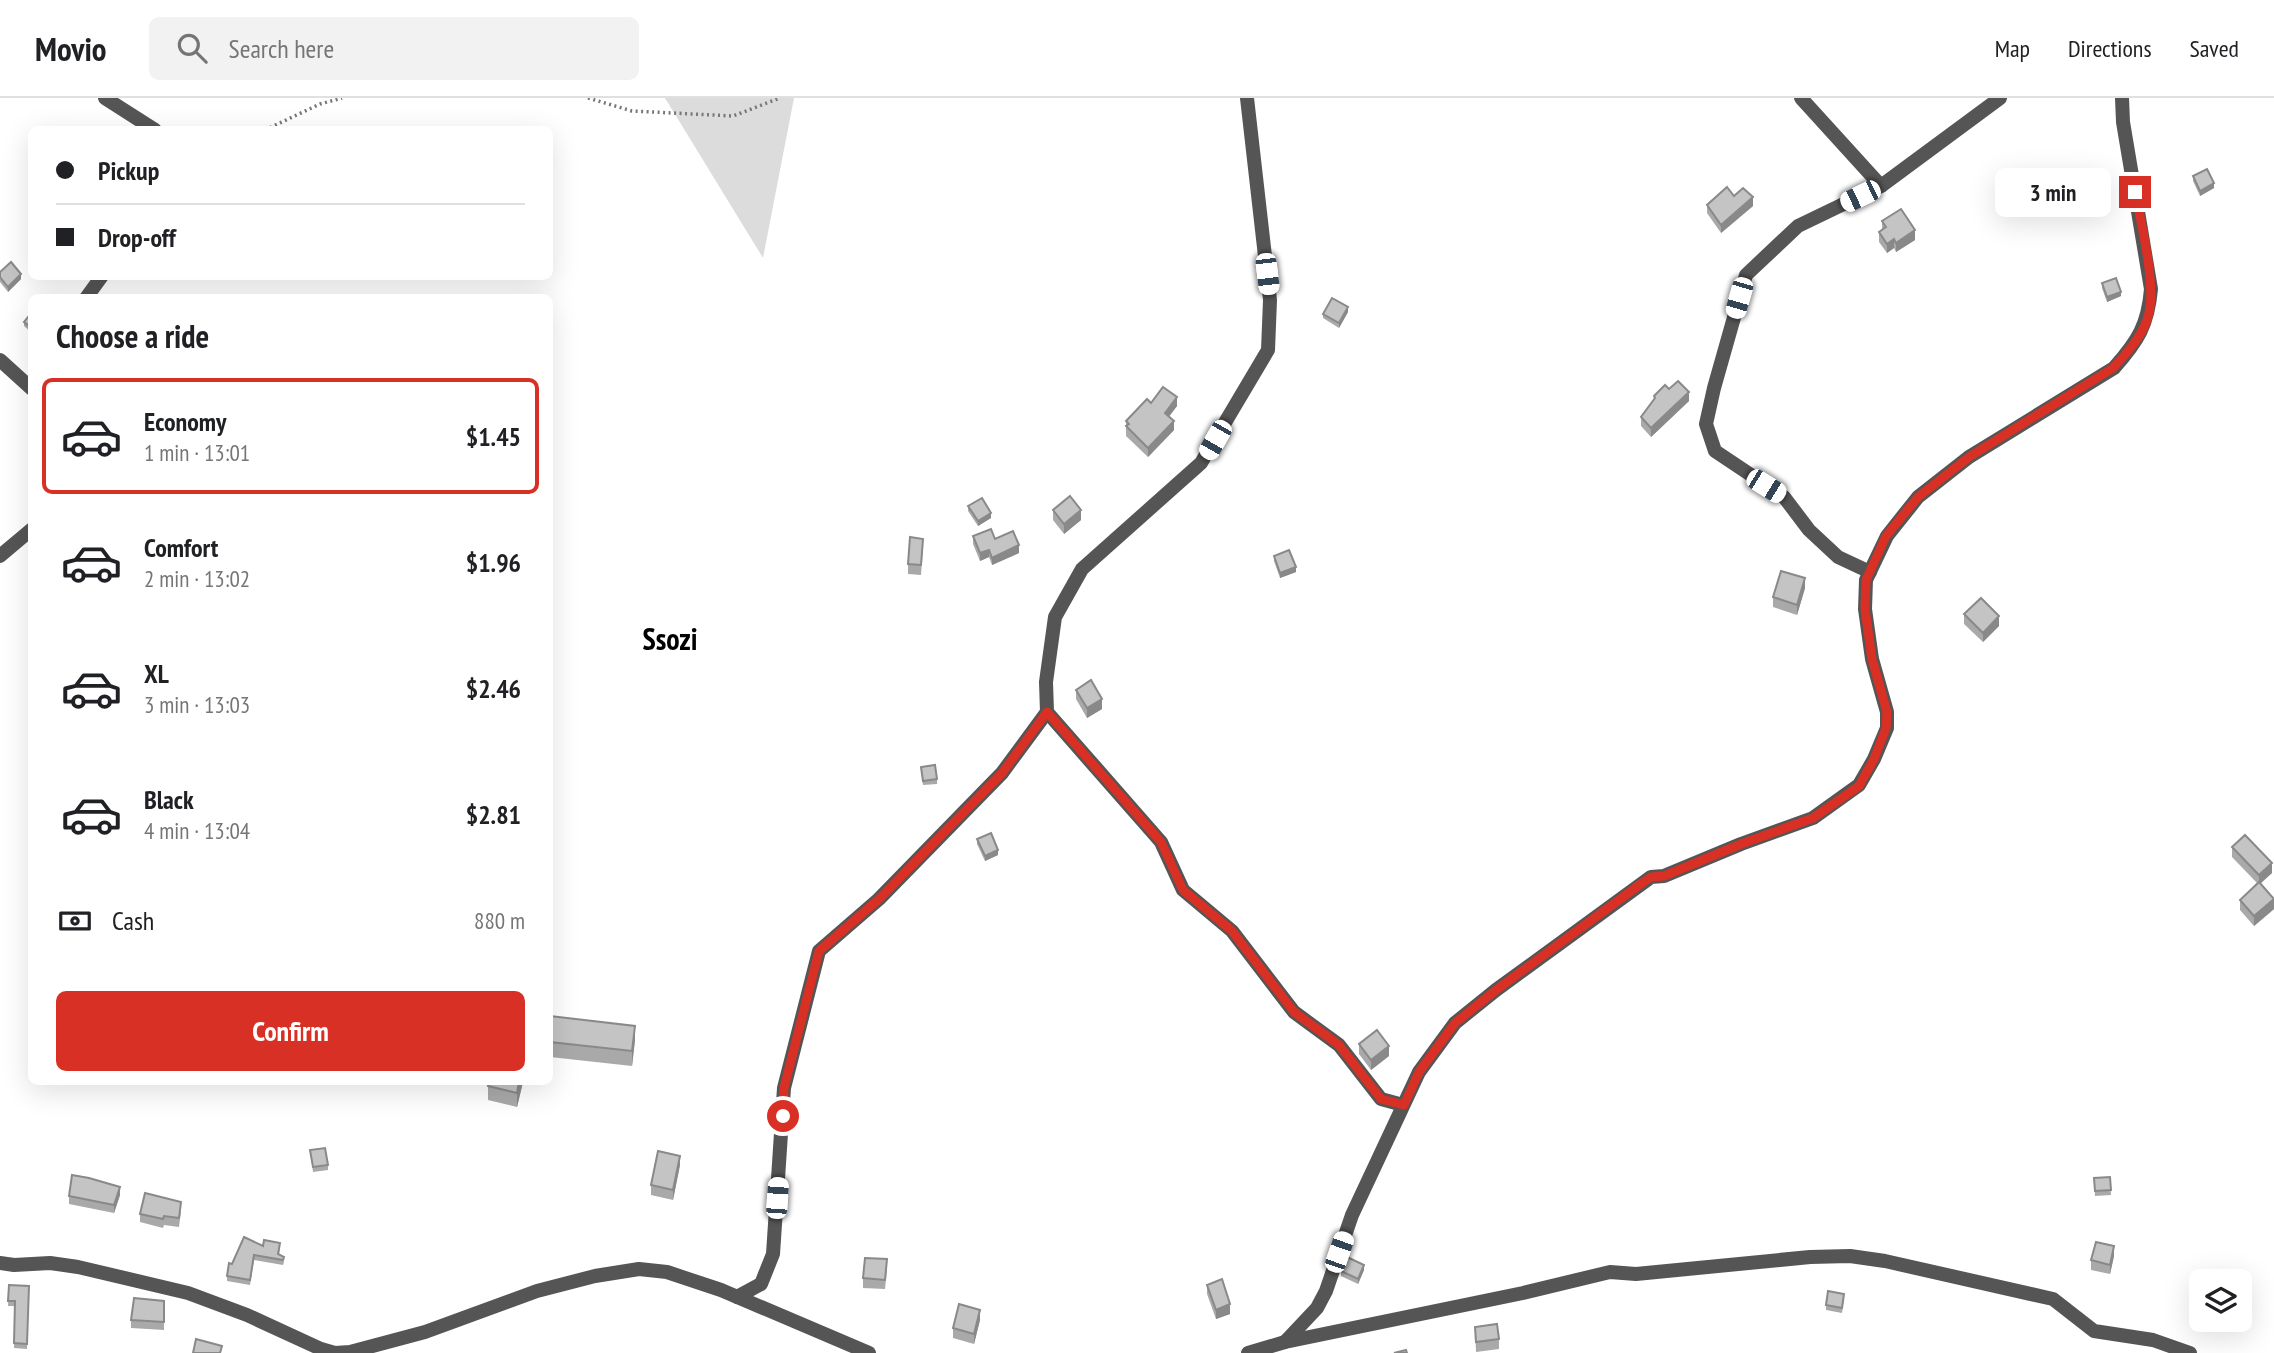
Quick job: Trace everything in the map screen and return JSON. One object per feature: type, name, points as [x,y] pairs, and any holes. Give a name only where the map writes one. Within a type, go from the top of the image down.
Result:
[{"type":"street","points":[[105,98],[149,126]]},
{"type":"street","points":[[1247,98],[1270,300],[1268,350],[1202,463],[1082,569],[1055,617],[1045,682],[1047,712],[1161,842],[1183,890],[1232,931],[1294,1012],[1339,1045],[1381,1099],[1404,1105]]},
{"type":"street","points":[[1801,98],[1881,186]]},
{"type":"street","points":[[1870,572],[1838,557],[1809,530],[1784,497],[1715,451],[1706,424],[1714,388],[1746,275],[1798,226],[1881,186],[2000,98]]},
{"type":"street","points":[[1285,1342],[1309,1319],[1326,1291],[1352,1215],[1419,1072],[1455,1023],[1651,877],[1664,876],[1813,818],[1859,786],[1874,759],[1886,728],[1887,712],[1872,659],[1866,622],[1866,580],[1886,536],[1918,497],[1969,457],[2113,368],[2128,352],[2149,314],[2151,289],[2123,122],[2122,98]]},
{"type":"street","points":[[0,360],[28,385]]},
{"type":"street","points":[[0,556],[28,532]]},
{"type":"street","points":[[737,1297],[761,1284],[773,1254],[784,1088],[819,951],[879,899],[1002,773],[1047,712]]},
{"type":"street","points":[[1248,1353],[1285,1342],[1523,1293],[1610,1272],[1636,1274],[1810,1257],[1850,1256],[1885,1261],[2053,1299],[2094,1331],[2153,1340],[2190,1353]]},
{"type":"street","points":[[0,1263],[50,1263],[188,1293],[335,1353],[364,1351],[537,1291],[595,1276],[639,1269],[667,1272],[737,1297],[869,1353]]},
{"type":"path","points":[[273,126],[320,104],[342,98]]},
{"type":"path","points":[[588,98],[632,111],[733,116],[780,98]]},
{"type":"shaded area","points":[[665,98],[794,98],[763,258]]},
{"type":"building","points":[[2207,169],[2214,183],[2200,191],[2193,176]]},
{"type":"building","points":[[1727,187],[1734,196],[1743,188],[1753,197],[1721,225],[1707,205]]},
{"type":"building","points":[[1901,209],[1915,230],[1896,243],[1894,239],[1887,244],[1879,232],[1886,227],[1882,221]]},
{"type":"building","points":[[11,262],[21,274],[8,287],[0,277],[0,272]]},
{"type":"building","points":[[2116,278],[2121,292],[2107,297],[2102,283]]},
{"type":"building","points":[[1332,298],[1348,307],[1339,323],[1323,314]]},
{"type":"building","points":[[1678,381],[1689,392],[1651,428],[1641,417],[1654,396],[1665,385],[1669,389]]},
{"type":"building","points":[[1163,387],[1177,397],[1165,413],[1174,421],[1148,448],[1126,426],[1129,424],[1126,421],[1147,399],[1151,403]]},
{"type":"building","points":[[1070,496],[1081,510],[1064,524],[1053,510]]},
{"type":"building","points":[[982,498],[991,513],[978,521],[968,506]]},
{"type":"building","points":[[991,529],[995,539],[1013,531],[1019,545],[992,558],[989,550],[980,553],[973,536]]},
{"type":"building","points":[[910,537],[923,539],[921,565],[908,564]]},
{"type":"building","points":[[1289,550],[1296,567],[1280,573],[1274,556]]},
{"type":"building","points":[[1781,571],[1805,578],[1797,605],[1773,597]]},
{"type":"building","points":[[1981,598],[1999,616],[1983,633],[1964,614]]},
{"type":"building","points":[[1091,680],[1102,699],[1087,708],[1076,690]]},
{"type":"building","points":[[935,765],[937,779],[923,781],[921,767]]},
{"type":"building","points":[[991,833],[998,850],[985,856],[977,839]]},
{"type":"building","points":[[2245,835],[2272,863],[2259,875],[2232,847]]},
{"type":"building","points":[[2259,882],[2274,899],[2254,916],[2240,900]]},
{"type":"building","points":[[553,1016],[635,1026],[632,1051],[553,1042]]},
{"type":"building","points":[[1377,1030],[1389,1046],[1371,1060],[1359,1044]]},
{"type":"building","points":[[488,1085],[518,1085],[517,1093]]},
{"type":"building","points":[[325,1148],[328,1165],[313,1167],[310,1150]]},
{"type":"building","points":[[658,1151],[680,1156],[673,1190],[651,1185]]},
{"type":"building","points":[[72,1175],[120,1187],[114,1205],[69,1196]]},
{"type":"building","points":[[2110,1177],[2111,1190],[2095,1191],[2094,1178]]},
{"type":"building","points":[[145,1193],[181,1202],[179,1218],[164,1216],[163,1219],[140,1214]]},
{"type":"building","points":[[244,1237],[263,1246],[264,1240],[280,1243],[278,1254],[284,1257],[283,1260],[254,1255],[250,1280],[227,1276],[229,1263],[232,1264]]},
{"type":"building","points":[[2096,1242],[2114,1246],[2110,1265],[2091,1260]]},
{"type":"building","points":[[1347,1257],[1364,1265],[1358,1279],[1341,1271]]},
{"type":"building","points":[[865,1258],[887,1259],[885,1280],[863,1278]]},
{"type":"building","points":[[1222,1279],[1230,1304],[1216,1310],[1207,1285]]},
{"type":"building","points":[[9,1285],[29,1286],[27,1344],[14,1343],[15,1301],[8,1301]]},
{"type":"building","points":[[1828,1291],[1844,1294],[1842,1308],[1826,1305]]},
{"type":"building","points":[[134,1298],[164,1301],[164,1322],[131,1320]]},
{"type":"building","points":[[959,1304],[980,1310],[974,1334],[953,1328]]},
{"type":"building","points":[[1497,1324],[1499,1339],[1476,1342],[1475,1327]]},
{"type":"building","points":[[196,1339],[222,1346],[220,1353],[193,1353]]},
{"type":"district","name":"Ssozi","points":[[670,638]]},
{"type":"route","points":[[783,1116],[784,1088],[819,951],[879,899],[1002,773],[1047,712],[1161,842],[1183,890],[1232,931],[1294,1012],[1339,1045],[1381,1099],[1404,1105],[1419,1072],[1455,1023],[1642,883],[1651,877],[1664,876],[1813,818],[1859,786],[1874,759],[1886,728],[1887,712],[1872,659],[1865,609],[1866,580],[1886,536],[1918,497],[1969,457],[2086,386],[2113,368],[2128,352],[2149,314],[2151,289],[2135,192]]}]
